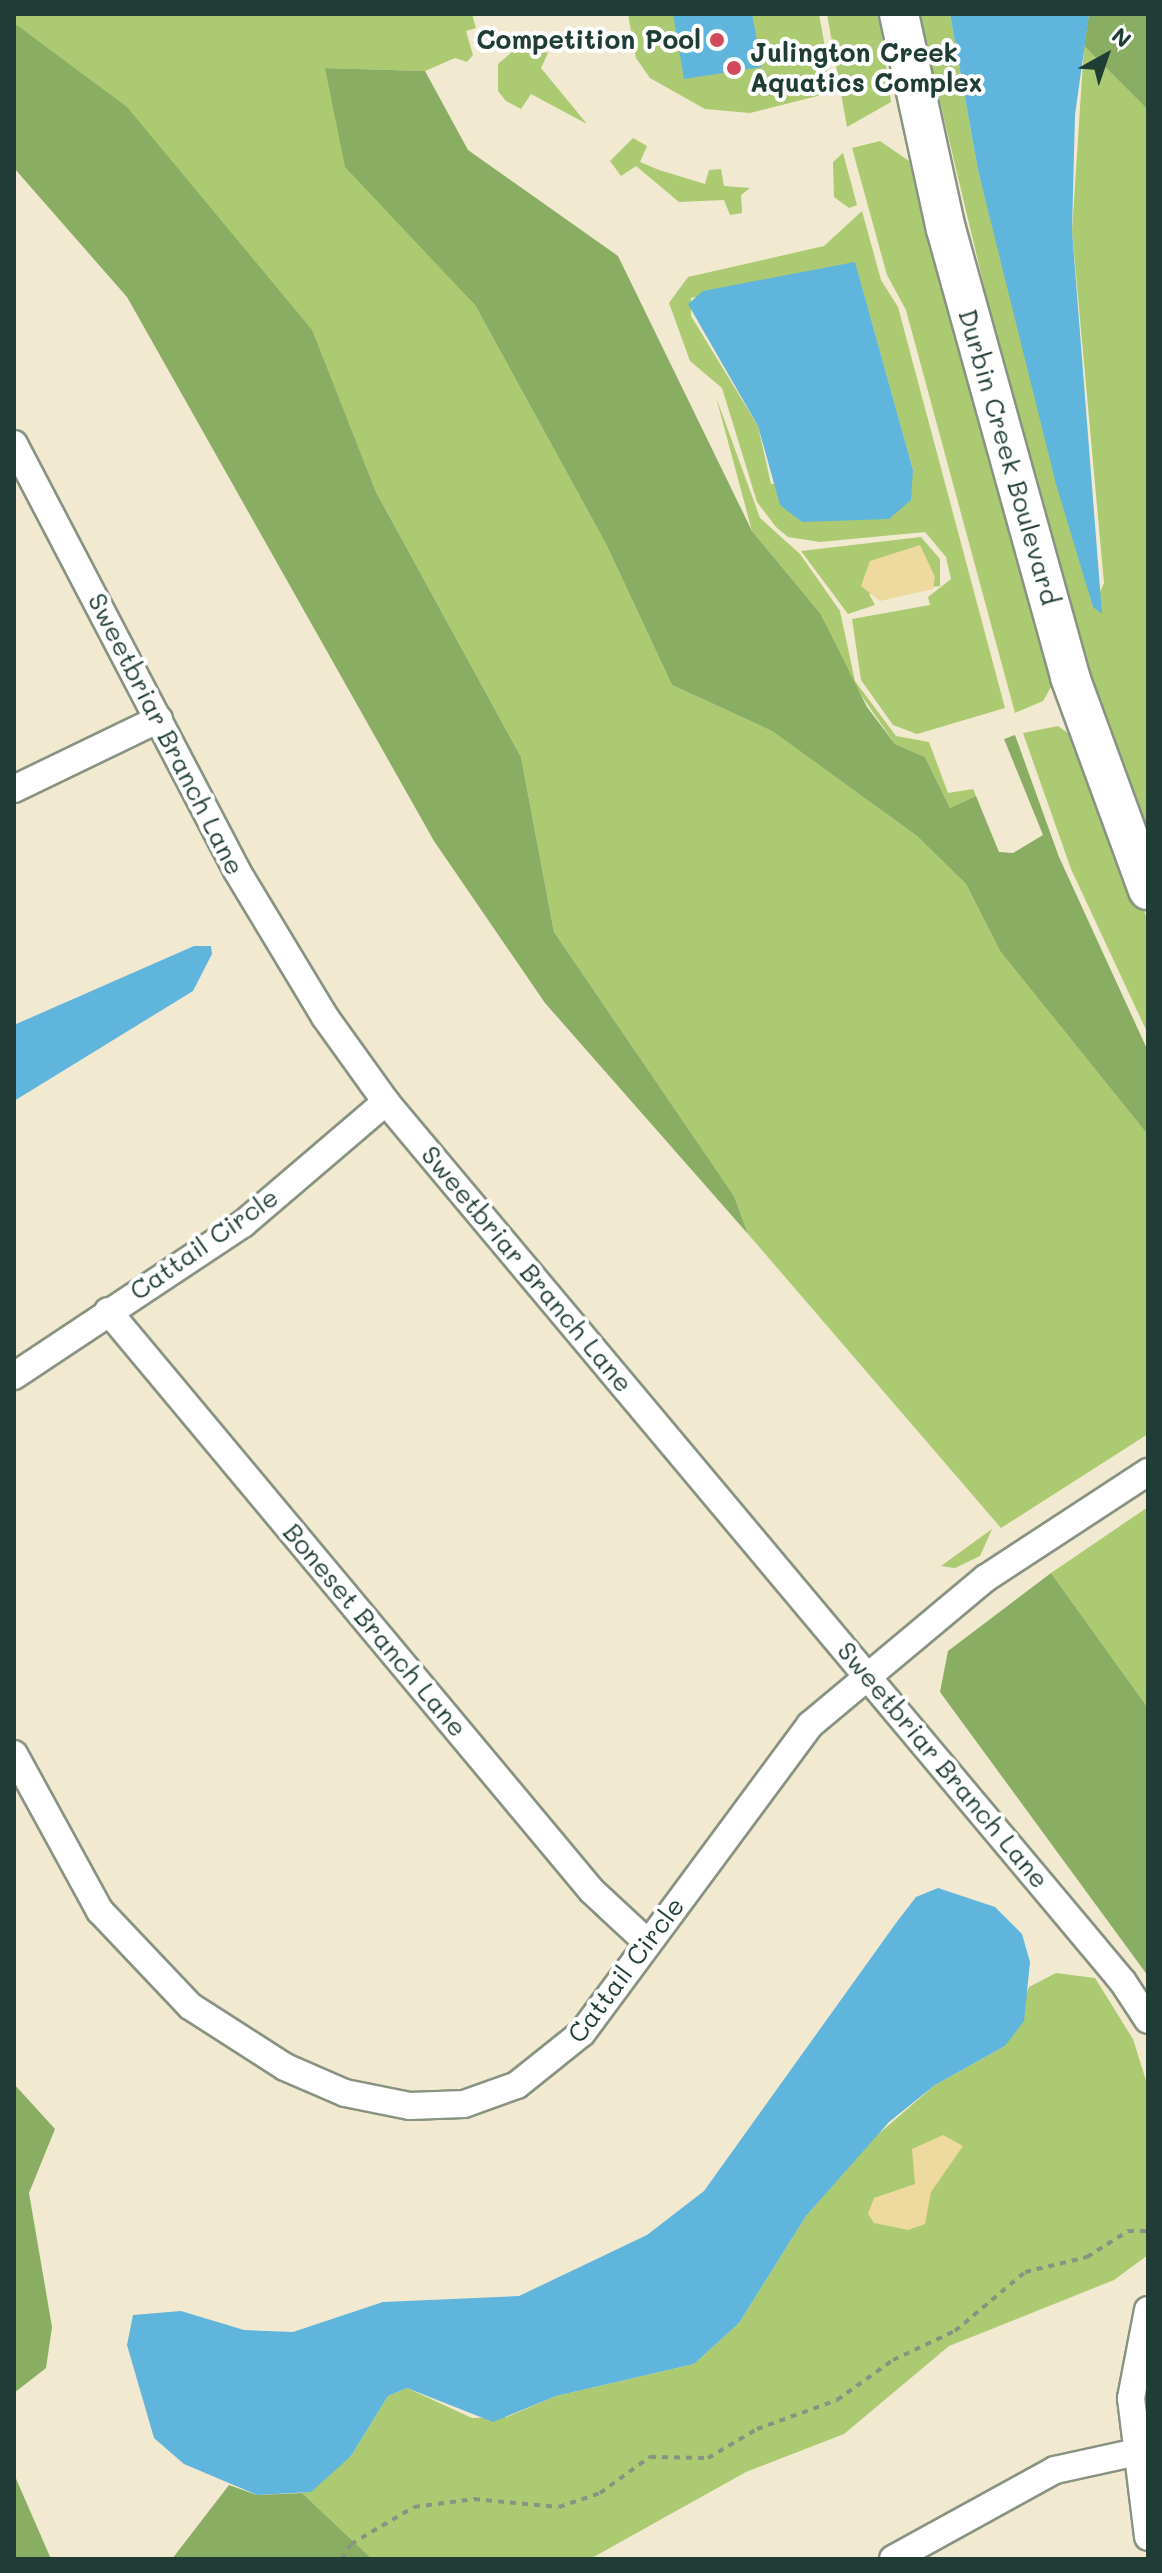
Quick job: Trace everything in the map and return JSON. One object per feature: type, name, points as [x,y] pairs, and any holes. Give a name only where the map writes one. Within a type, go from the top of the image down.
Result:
[{"type":"street","name":"Durbin Creek Boulevard","points":[[899,14],[946,229],[1070,677],[1148,890]]},
{"type":"street","name":"Sweetbriar Branch Lane","points":[[14,444],[278,945],[386,1102],[867,1674],[1148,2020]]},
{"type":"street","points":[[14,789],[159,719]]},
{"type":"street","name":"Cattail Circle","points":[[14,1376],[243,1224],[386,1102]]},
{"type":"street","name":"Boneset Branch Lane","points":[[108,1311],[592,1891],[648,1943]]},
{"type":"street","name":"Cattail Circle","points":[[14,1754],[71,1868],[157,1977],[239,2041],[345,2093],[437,2107],[517,2085],[582,2033],[778,1763],[867,1674],[986,1578],[1148,1472]]},
{"type":"street","points":[[1148,2310],[1133,2363],[1137,2452],[1148,2537]]},
{"type":"street","points":[[893,2559],[1055,2470],[1137,2452]]},
{"type":"path","points":[[342,2559],[351,2544],[414,2507],[474,2499],[559,2507],[600,2493],[650,2457],[708,2458],[757,2429],[837,2400],[893,2360],[955,2331],[1025,2272],[1087,2257],[1128,2231],[1148,2231]]},
{"type":"green space","points":[[14,14],[472,14],[476,28],[466,31],[473,55],[467,62],[455,58],[425,71],[325,68],[418,239],[475,305],[606,544],[672,685],[772,731],[917,836],[966,884],[1000,951],[1148,1135],[1148,1434],[1001,1528],[748,1234],[734,1196],[554,932],[521,757],[376,492],[311,330],[14,23]]},
{"type":"green space","name":"Julington Creek Aquatics Complex","points":[[628,14],[819,14],[833,92],[750,113],[705,109],[650,78],[636,58]]},
{"type":"green space","points":[[827,14],[879,14],[891,102],[847,127]]},
{"type":"green space","points":[[919,14],[950,14],[978,170],[1093,607],[1104,583],[1072,231],[1084,46],[1148,110],[1148,855],[1103,732],[1011,399]]},
{"type":"green space","points":[[1089,14],[1148,14],[1148,110],[1084,46]]},
{"type":"green space","points":[[14,23],[127,107],[312,330],[376,492],[521,757],[554,932],[734,1196],[748,1234],[545,1003],[434,841],[127,297],[14,168]]},
{"type":"green space","points":[[520,45],[548,53],[541,68],[587,124],[531,94],[521,109],[506,101],[498,91],[498,64]]},
{"type":"green space","points":[[325,68],[425,71],[468,150],[618,256],[752,531],[820,613],[867,707],[895,744],[925,757],[950,808],[976,796],[999,852],[1013,853],[1043,835],[1004,739],[1015,735],[1059,857],[1148,1051],[1148,1135],[1000,951],[966,884],[917,836],[772,731],[672,685],[606,544],[475,305],[345,167]]},
{"type":"green space","points":[[633,138],[647,146],[640,162],[705,184],[709,170],[721,169],[724,186],[750,188],[741,195],[742,213],[730,215],[724,200],[679,202],[636,166],[621,176],[610,161]]},
{"type":"green space","points":[[880,141],[909,161],[1054,682],[1043,701],[1015,713],[906,310],[887,275],[852,148]]},
{"type":"green space","points":[[843,153],[857,205],[849,208],[834,197],[833,162]]},
{"type":"green space","points":[[862,211],[881,280],[898,307],[1005,708],[917,734],[893,725],[861,680],[852,619],[930,605],[928,597],[951,579],[946,557],[925,532],[820,542],[788,537],[776,527],[757,502],[722,388],[690,361],[669,303],[688,277],[824,246]],"holes":[[[855,263],[913,470],[771,484],[758,426],[691,316],[691,298]]]},
{"type":"green space","points":[[716,397],[760,518],[800,554],[840,611],[855,681],[896,736],[929,742],[948,793],[973,789],[976,796],[950,808],[925,757],[895,744],[850,679],[820,613],[752,531]]},
{"type":"green space","points":[[921,537],[940,559],[940,586],[869,594],[875,605],[848,614],[801,551]]},
{"type":"green space","points":[[1058,726],[1076,739],[1148,921],[1148,1034],[1071,869],[1023,733]]},
{"type":"green space","points":[[1148,1507],[1148,1708],[1051,1573]]},
{"type":"green space","points":[[992,1529],[980,1556],[955,1568],[941,1566]]},
{"type":"green space","points":[[1051,1573],[1148,1708],[1148,1976],[940,1692],[948,1651]]},
{"type":"green space","points":[[1056,1973],[1095,1978],[1133,2039],[1148,2087],[1148,2255],[1114,2280],[949,2346],[844,2434],[746,2472],[590,2559],[372,2559],[302,2493],[351,2456],[388,2396],[407,2388],[472,2418],[507,2417],[556,2396],[694,2364],[739,2323],[806,2216],[875,2137],[935,2085],[1005,2046],[1029,1987]]},
{"type":"green space","points":[[14,2084],[55,2129],[29,2193],[52,2327],[46,2368],[14,2393]]},
{"type":"green space","points":[[14,2474],[51,2559],[14,2559]]},
{"type":"green space","points":[[229,2485],[257,2495],[302,2493],[372,2559],[172,2559]]},
{"type":"sand","points":[[920,545],[935,577],[933,589],[880,601],[861,586],[870,561]]},
{"type":"sand","points":[[943,2135],[963,2146],[931,2192],[925,2224],[908,2230],[874,2223],[868,2214],[874,2198],[915,2184],[912,2149]]},
{"type":"water","name":"Competition Pool","points":[[673,14],[752,14],[762,67],[684,79]]},
{"type":"water","points":[[950,14],[1089,14],[1075,115],[1072,231],[1102,614],[1093,607],[1056,484],[978,170]]},
{"type":"water","points":[[855,262],[913,470],[911,500],[889,519],[802,522],[780,505],[758,426],[688,304],[703,291]]},
{"type":"water","points":[[194,946],[211,946],[212,954],[193,991],[14,1101],[14,1025]]},
{"type":"water","points":[[938,1888],[995,1907],[1022,1934],[1030,1962],[1024,2021],[1005,2046],[935,2085],[889,2122],[806,2216],[739,2323],[694,2364],[556,2396],[493,2422],[407,2388],[388,2396],[351,2456],[311,2492],[257,2495],[184,2464],[154,2438],[127,2345],[133,2315],[181,2311],[244,2330],[293,2332],[383,2302],[519,2296],[647,2235],[704,2191],[916,1897]]},
{"type":"place","name":"Competition Pool","points":[[717,40]]},
{"type":"place","name":"Julington Creek Aquatics Complex","points":[[734,68]]}]
